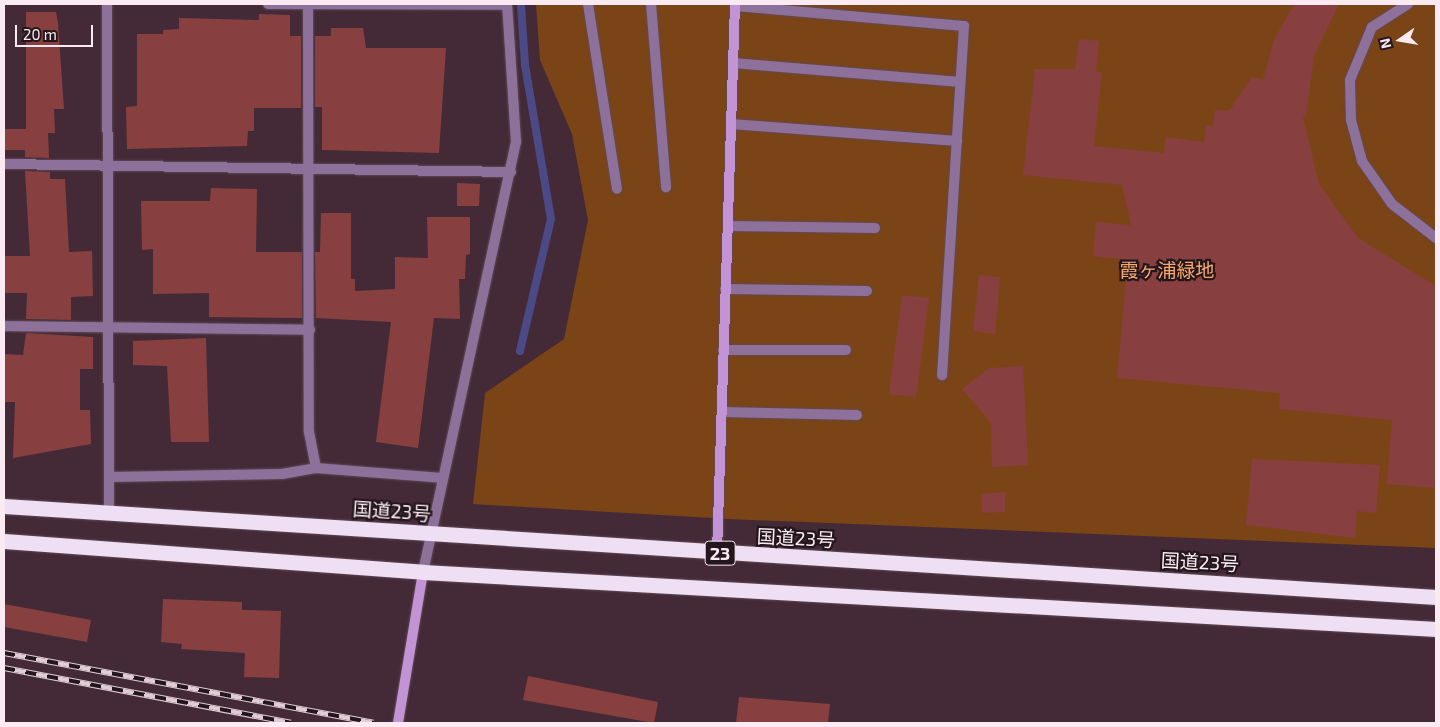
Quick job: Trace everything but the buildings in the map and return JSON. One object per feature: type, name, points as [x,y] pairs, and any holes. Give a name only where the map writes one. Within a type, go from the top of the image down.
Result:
[{"type":"highway","name":"国道23号","points":[[4,506],[717,553],[1436,596]]},
{"type":"highway","name":"23","points":[[4,541],[423,572],[1436,629]]},
{"type":"street","points":[[107,4],[110,327],[109,513]]},
{"type":"street","points":[[268,4],[507,4],[516,142],[511,172],[442,478],[423,572],[398,723]]},
{"type":"street","points":[[308,4],[309,432],[316,468]]},
{"type":"street","points":[[588,4],[617,189]]},
{"type":"street","points":[[651,4],[666,187]]},
{"type":"street","points":[[1408,4],[1372,27],[1350,80],[1352,120],[1362,161],[1392,204],[1436,238]]},
{"type":"street","points":[[717,553],[735,5],[964,26],[942,375]]},
{"type":"street","points":[[733,62],[960,82]]},
{"type":"street","points":[[731,124],[957,141]]},
{"type":"street","points":[[4,164],[108,164],[511,172]]},
{"type":"street","points":[[728,226],[875,228]]},
{"type":"street","points":[[726,289],[867,291]]},
{"type":"street","points":[[4,326],[310,330]]},
{"type":"street","points":[[724,350],[846,350]]},
{"type":"street","points":[[722,412],[857,415]]},
{"type":"street","points":[[110,477],[282,474],[316,468],[442,478]]},
{"type":"green space","name":"霞ヶ浦緑地","points":[[536,4],[1436,4],[1436,548],[729,519],[473,504],[485,393],[564,339],[588,220],[572,134],[540,60]]},
{"type":"waterway","points":[[520,351],[551,219],[525,65],[521,4]]},
{"type":"railway","points":[[4,653],[373,723]]},
{"type":"railway","points":[[4,668],[291,723]]}]
